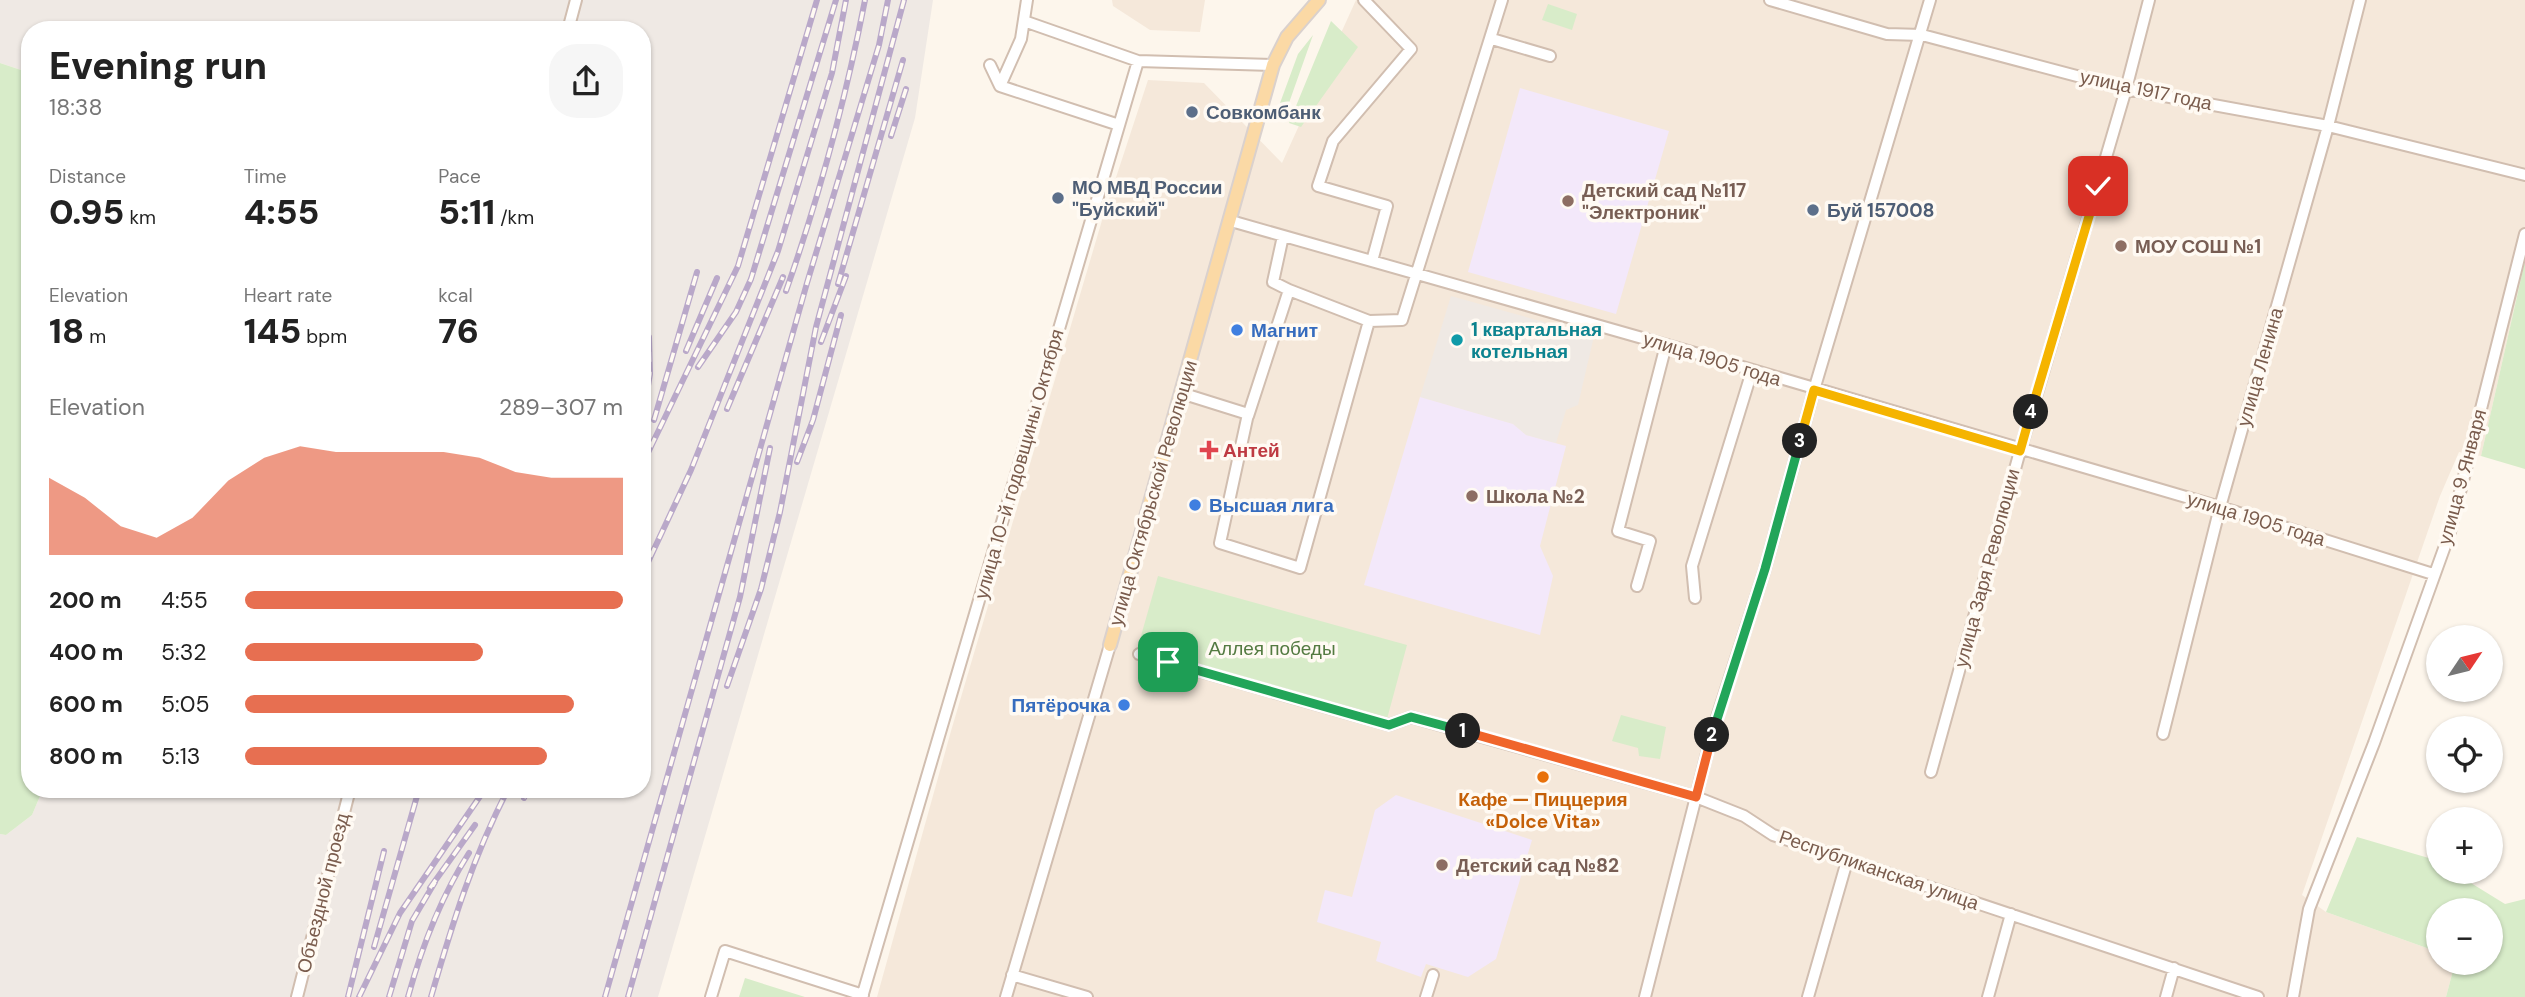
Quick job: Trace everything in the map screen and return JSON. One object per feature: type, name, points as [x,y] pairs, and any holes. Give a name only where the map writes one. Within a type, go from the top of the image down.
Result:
[{"type":"main road","name":"улица Октябрьской Революции","points":[[1110,645],[1273,65],[1287,37],[1319,0]]},
{"type":"street","points":[[570,21],[576,0]]},
{"type":"street","points":[[1000,86],[1021,38],[1027,0]]},
{"type":"street","points":[[1364,0],[1411,49],[1333,141],[1318,186],[1387,206],[1372,261]]},
{"type":"street","points":[[1283,236],[1273,282],[1370,321],[1402,320],[1502,0]]},
{"type":"street","name":"улица 1917 года","points":[[1770,0],[1887,34],[1922,34],[2126,89],[2328,126],[2525,175]]},
{"type":"street","points":[[1645,997],[1696,797],[1930,0]]},
{"type":"street","name":"улица Заря Революции","points":[[1931,772],[2149,0]]},
{"type":"street","name":"улица Ленина","points":[[2163,734],[2220,507],[2328,126],[2360,0]]},
{"type":"street","points":[[1024,21],[1138,61],[1273,65]]},
{"type":"street","points":[[1492,39],[1550,56]]},
{"type":"street","name":"улица 10-й годовщины Октября","points":[[863,996],[1138,61]]},
{"type":"street","points":[[990,65],[1000,86],[1119,125]]},
{"type":"street","name":"улица 1905 года","points":[[1231,221],[2220,507],[2433,573]]},
{"type":"street","name":"улица 9 Января","points":[[2293,997],[2309,909],[2374,743],[2433,573],[2450,532],[2525,234]]},
{"type":"street","points":[[1289,290],[1248,416],[1220,543],[1300,568],[1370,321]]},
{"type":"street","points":[[1637,586],[1650,541],[1618,531],[1666,345]]},
{"type":"street","points":[[1695,598],[1692,566],[1752,371]]},
{"type":"street","points":[[1181,393],[1248,416]]},
{"type":"street","name":"улица Октябрьской Революции","points":[[1006,997],[1110,645]]},
{"type":"street","name":"Республиканская улица","points":[[1139,654],[1389,725],[1411,717],[1696,797],[1744,816],[1773,835],[2258,997]]},
{"type":"street","name":"Объездной проезд","points":[[297,997],[348,798]]},
{"type":"street","points":[[1808,997],[1847,861]]},
{"type":"street","points":[[1988,997],[2011,914]]},
{"type":"street","points":[[711,997],[725,951],[863,996]]},
{"type":"street","points":[[2166,997],[2174,968]]},
{"type":"street","points":[[1012,975],[1087,997]]},
{"type":"street","points":[[1426,997],[1433,975]]},
{"type":"shaded area","points":[[0,0],[933,0],[915,118],[658,997],[0,997],[0,834],[6,835],[32,815],[39,798],[651,798],[651,21],[21,21],[21,70],[0,63]]},
{"type":"shaded area","points":[[1112,0],[1205,0],[1200,32],[1150,30],[1113,6]]},
{"type":"shaded area","points":[[1356,0],[2525,0],[2525,261],[2481,456],[2459,452],[2440,496],[2302,895],[2326,912],[2426,948],[2426,975],[2452,975],[2446,997],[877,997],[951,731],[1103,217],[1148,80],[1204,83],[1282,163]]},
{"type":"shaded area","name":"Детский сад №117 \"Электроник\"","points":[[1520,88],[1669,131],[1616,314],[1468,272]]},
{"type":"shaded area","points":[[1451,296],[1594,336],[1578,405],[1566,410],[1556,443],[1526,435],[1513,424],[1420,397]]},
{"type":"shaded area","name":"Школа №2","points":[[1420,397],[1513,424],[1526,435],[1566,446],[1540,546],[1553,576],[1540,635],[1364,585]]},
{"type":"shaded area","name":"Детский сад №82","points":[[1396,795],[1532,840],[1496,959],[1468,977],[1426,964],[1421,977],[1376,961],[1381,942],[1317,922],[1325,890],[1352,897],[1375,810]]},
{"type":"green space","points":[[1548,4],[1577,14],[1572,30],[1542,20]]},
{"type":"green space","points":[[1331,21],[1358,47],[1301,127],[1289,123]]},
{"type":"green space","points":[[1313,35],[1284,117],[1276,114],[1298,54]]},
{"type":"green space","points":[[0,63],[21,70],[21,798],[39,798],[32,815],[6,835],[0,834]]},
{"type":"green space","points":[[2525,261],[2525,469],[2481,456]]},
{"type":"green space","name":"Аллея победы","points":[[1158,576],[1407,645],[1387,719],[1137,650]]},
{"type":"green space","points":[[1621,715],[1666,727],[1660,759],[1639,756],[1638,748],[1612,741]]},
{"type":"green space","points":[[2357,837],[2426,857],[2426,884],[2472,884],[2495,898],[2426,898],[2426,948],[2326,912]]},
{"type":"green space","points":[[2525,899],[2525,997],[2446,997],[2452,975],[2503,975],[2503,903]]},
{"type":"green space","points":[[745,978],[805,997],[739,997]]},
{"type":"railway","points":[[651,446],[738,266],[817,0]]},
{"type":"railway","points":[[698,367],[736,312],[751,279],[836,0]]},
{"type":"railway","points":[[651,556],[691,470],[778,251],[832,73],[846,0]]},
{"type":"railway","points":[[786,291],[831,147],[865,0]]},
{"type":"railway","points":[[605,997],[807,283],[879,45],[888,0]]},
{"type":"railway","points":[[727,686],[761,589],[780,512],[816,327],[904,0]]},
{"type":"railway","points":[[838,284],[903,60]]},
{"type":"railway","points":[[891,136],[906,89]]},
{"type":"railway","points":[[654,420],[697,272]]},
{"type":"railway","points":[[821,342],[846,276]]},
{"type":"railway","points":[[727,409],[783,277]]},
{"type":"railway","points":[[686,351],[717,278]]},
{"type":"railway","points":[[797,462],[813,420],[841,315]]},
{"type":"railway","points":[[628,997],[740,597],[770,448]]},
{"type":"railway","points":[[374,947],[416,798]]},
{"type":"railway","points":[[359,997],[400,913],[479,798]]},
{"type":"railway","points":[[431,997],[474,866],[504,798]]},
{"type":"railway","points":[[430,888],[475,825]]},
{"type":"railway","points":[[348,997],[384,851]]},
{"type":"railway","points":[[408,997],[433,922],[469,853]]},
{"type":"railway","points":[[389,997],[412,921],[435,882]]},
{"type":"place","name":"Совкомбанк","points":[[1192,112]]},
{"type":"place","name":"МО МВД России \"Буйский\"","points":[[1058,198]]},
{"type":"place","name":"Детский сад №117 \"Электроник\"","points":[[1568,201]]},
{"type":"place","name":"Буй 157008","points":[[1813,210]]},
{"type":"place","name":"МОУ СОШ №1","points":[[2121,246]]},
{"type":"place","name":"Магнит","points":[[1237,330]]},
{"type":"place","name":"1 квартальная котельная","points":[[1457,340]]},
{"type":"place","name":"Антей","points":[[1209,450]]},
{"type":"place","name":"Школа №2","points":[[1472,496]]},
{"type":"place","name":"Высшая лига","points":[[1195,505]]},
{"type":"place","name":"Пятёрочка","points":[[1124,705]]},
{"type":"place","name":"Кафе — Пиццерия «Dolce Vita»","points":[[1543,777]]},
{"type":"place","name":"Детский сад №82","points":[[1442,865]]},
{"type":"route","points":[[1168,662],[1389,725],[1411,717],[1696,797],[1713,730],[1765,569],[1814,390],[2020,451],[2098,186]]}]
